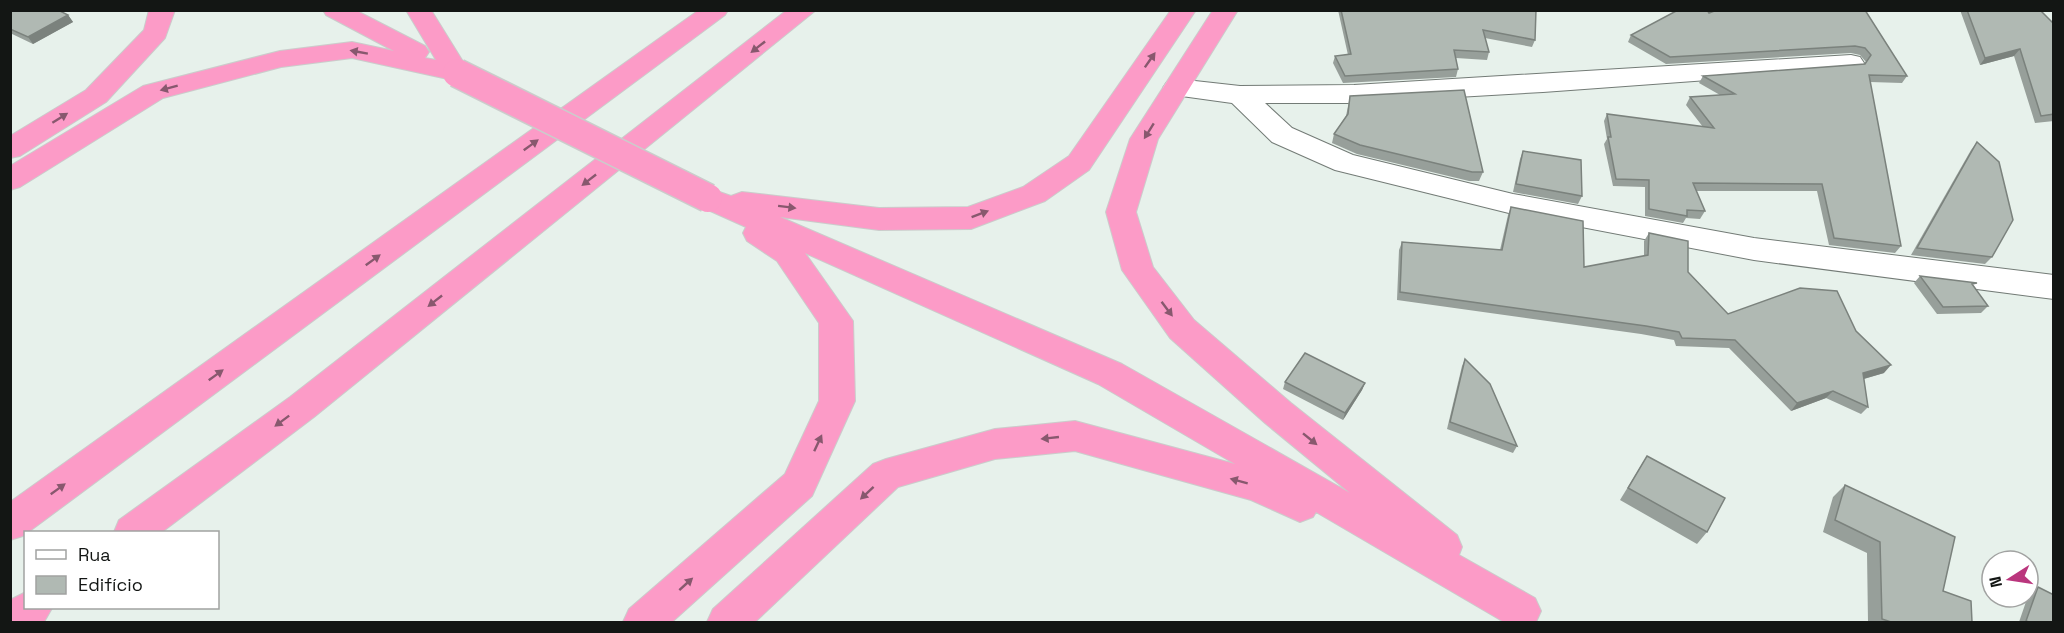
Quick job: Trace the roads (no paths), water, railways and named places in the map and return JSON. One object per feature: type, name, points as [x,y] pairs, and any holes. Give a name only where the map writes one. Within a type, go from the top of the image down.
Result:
[{"type":"highway","points":[[10,149],[96,96],[156,32],[162,10]]},
{"type":"highway","points":[[335,10],[708,198],[1110,374],[1530,617]]},
{"type":"highway","points":[[418,10],[458,74]]},
{"type":"highway","points":[[10,524],[716,10]]},
{"type":"highway","points":[[134,531],[302,407],[804,10]]},
{"type":"highway","points":[[708,198],[879,219],[971,218],[1034,194],[1079,163],[1184,10]]},
{"type":"highway","points":[[1226,10],[1144,139],[1121,212],[1137,270],[1182,329],[1278,413],[1530,617]]},
{"type":"highway","points":[[10,180],[153,92],[280,59],[352,50],[458,74]]},
{"type":"highway","points":[[643,622],[799,484],[837,401],[836,321],[788,253],[708,198]]},
{"type":"highway","points":[[727,622],[885,476],[995,444],[1075,436],[1260,487],[1530,617]]},
{"type":"highway","points":[[12,622],[31,609]]},
{"type":"street","points":[[1177,87],[1240,95],[1354,94],[1851,63]]},
{"type":"street","points":[[1240,95],[1282,135],[1345,164],[1491,198],[1754,249],[2054,287]]}]
